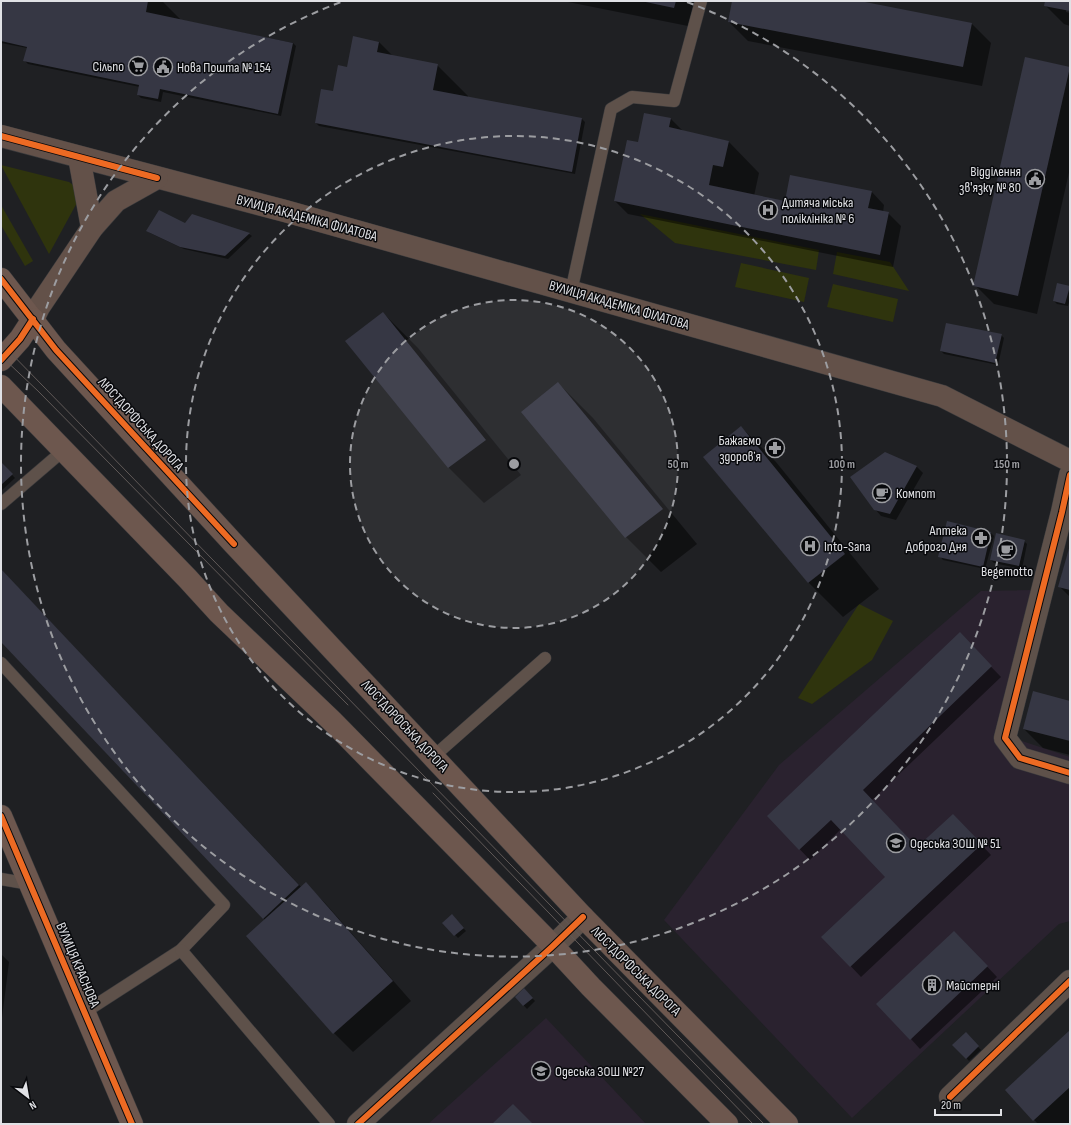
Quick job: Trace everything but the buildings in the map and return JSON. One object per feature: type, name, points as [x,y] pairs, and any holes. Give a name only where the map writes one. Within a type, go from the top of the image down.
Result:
[{"type":"main road","name":"ВУЛИЦЯ АКАДЕМІКА ФІЛАТОВА","points":[[1,136],[285,211],[942,396],[1070,461]]},
{"type":"main road","points":[[79,157],[92,228]]},
{"type":"main road","points":[[4,357],[20,339],[33,319],[39,306],[92,228],[116,201],[157,178]]},
{"type":"main road","name":"ЛЮСТДОРФСЬКА ДОРОГА","points":[[1,278],[6,287],[33,319],[56,350],[234,544],[583,917],[787,1124]]},
{"type":"main road","points":[[1,386],[188,578],[219,613],[332,721],[554,946],[591,987],[727,1124]]},
{"type":"main road","name":"ВУЛИЦЯ КРАСНОВА","points":[[1,816],[132,1124]]},
{"type":"street","points":[[1070,475],[1005,738],[1020,758],[1070,773]]},
{"type":"street","points":[[358,1124],[554,946],[583,917]]},
{"type":"street","points":[[950,1097],[1070,981]]},
{"type":"lane","points":[[571,292],[611,109],[632,97],[674,101],[701,1]]},
{"type":"lane","points":[[4,501],[64,450]]},
{"type":"lane","points":[[433,757],[545,658]]},
{"type":"lane","points":[[1,663],[224,905],[181,950],[85,1012]]},
{"type":"lane","points":[[1,879],[30,884]]},
{"type":"lane","points":[[181,950],[329,1124]]},
{"type":"shaded area","name":"Одеська ЗОШ № 51","points":[[1033,590],[1016,739],[1070,757],[1070,921],[1059,924],[852,1118],[664,920],[779,765],[981,591]]},
{"type":"shaded area","name":"Одеська ЗОШ №27","points":[[546,1018],[646,1124],[428,1124]]},
{"type":"green space","points":[[1,165],[69,182],[76,187],[79,199],[49,254]]},
{"type":"green space","points":[[1,205],[33,261],[25,266],[1,225]]},
{"type":"green space","points":[[640,214],[819,250],[816,270],[675,243]]},
{"type":"green space","points":[[837,252],[890,262],[909,291],[833,274]]},
{"type":"green space","points":[[741,263],[809,278],[804,302],[735,287]]},
{"type":"green space","points":[[833,284],[898,299],[893,322],[827,307]]},
{"type":"green space","points":[[859,604],[893,621],[872,660],[812,704],[798,698]]},
{"type":"tram line","points":[[1,343],[764,1124]]},
{"type":"tram line","points":[[1,356],[38,391],[348,705]]},
{"type":"tram line","points":[[433,793],[753,1124]]},
{"type":"cycle path","points":[[1,136],[157,178]]},
{"type":"cycle path","points":[[1,279],[56,350],[234,544]]},
{"type":"cycle path","points":[[1,360],[20,339],[33,319]]},
{"type":"cycle path","points":[[1070,475],[1005,738],[1020,758],[1070,773]]},
{"type":"cycle path","points":[[1,816],[132,1124]]},
{"type":"cycle path","points":[[358,1124],[583,917]]},
{"type":"cycle path","points":[[950,1097],[1070,981]]},
{"type":"place","name":"Сільпо","points":[[138,66]]},
{"type":"place","name":"Нова Пошта № 154","points":[[163,67]]},
{"type":"place","name":"Відділення зв'язку № 80","points":[[1035,179]]},
{"type":"place","name":"Дитяча міська поліклініка № 6","points":[[768,210]]},
{"type":"place","name":"Бажаємо здоровʼя","points":[[775,448]]},
{"type":"place","name":"Компот","points":[[882,493]]},
{"type":"place","name":"Аптека Доброго Дня","points":[[981,538]]},
{"type":"place","name":"Into-Sana","points":[[810,546]]},
{"type":"place","name":"Begemotto","points":[[1007,550]]},
{"type":"place","name":"Одеська ЗОШ № 51","points":[[896,843]]},
{"type":"place","name":"Майстерні","points":[[932,985]]},
{"type":"place","name":"Одеська ЗОШ №27","points":[[541,1071]]}]
